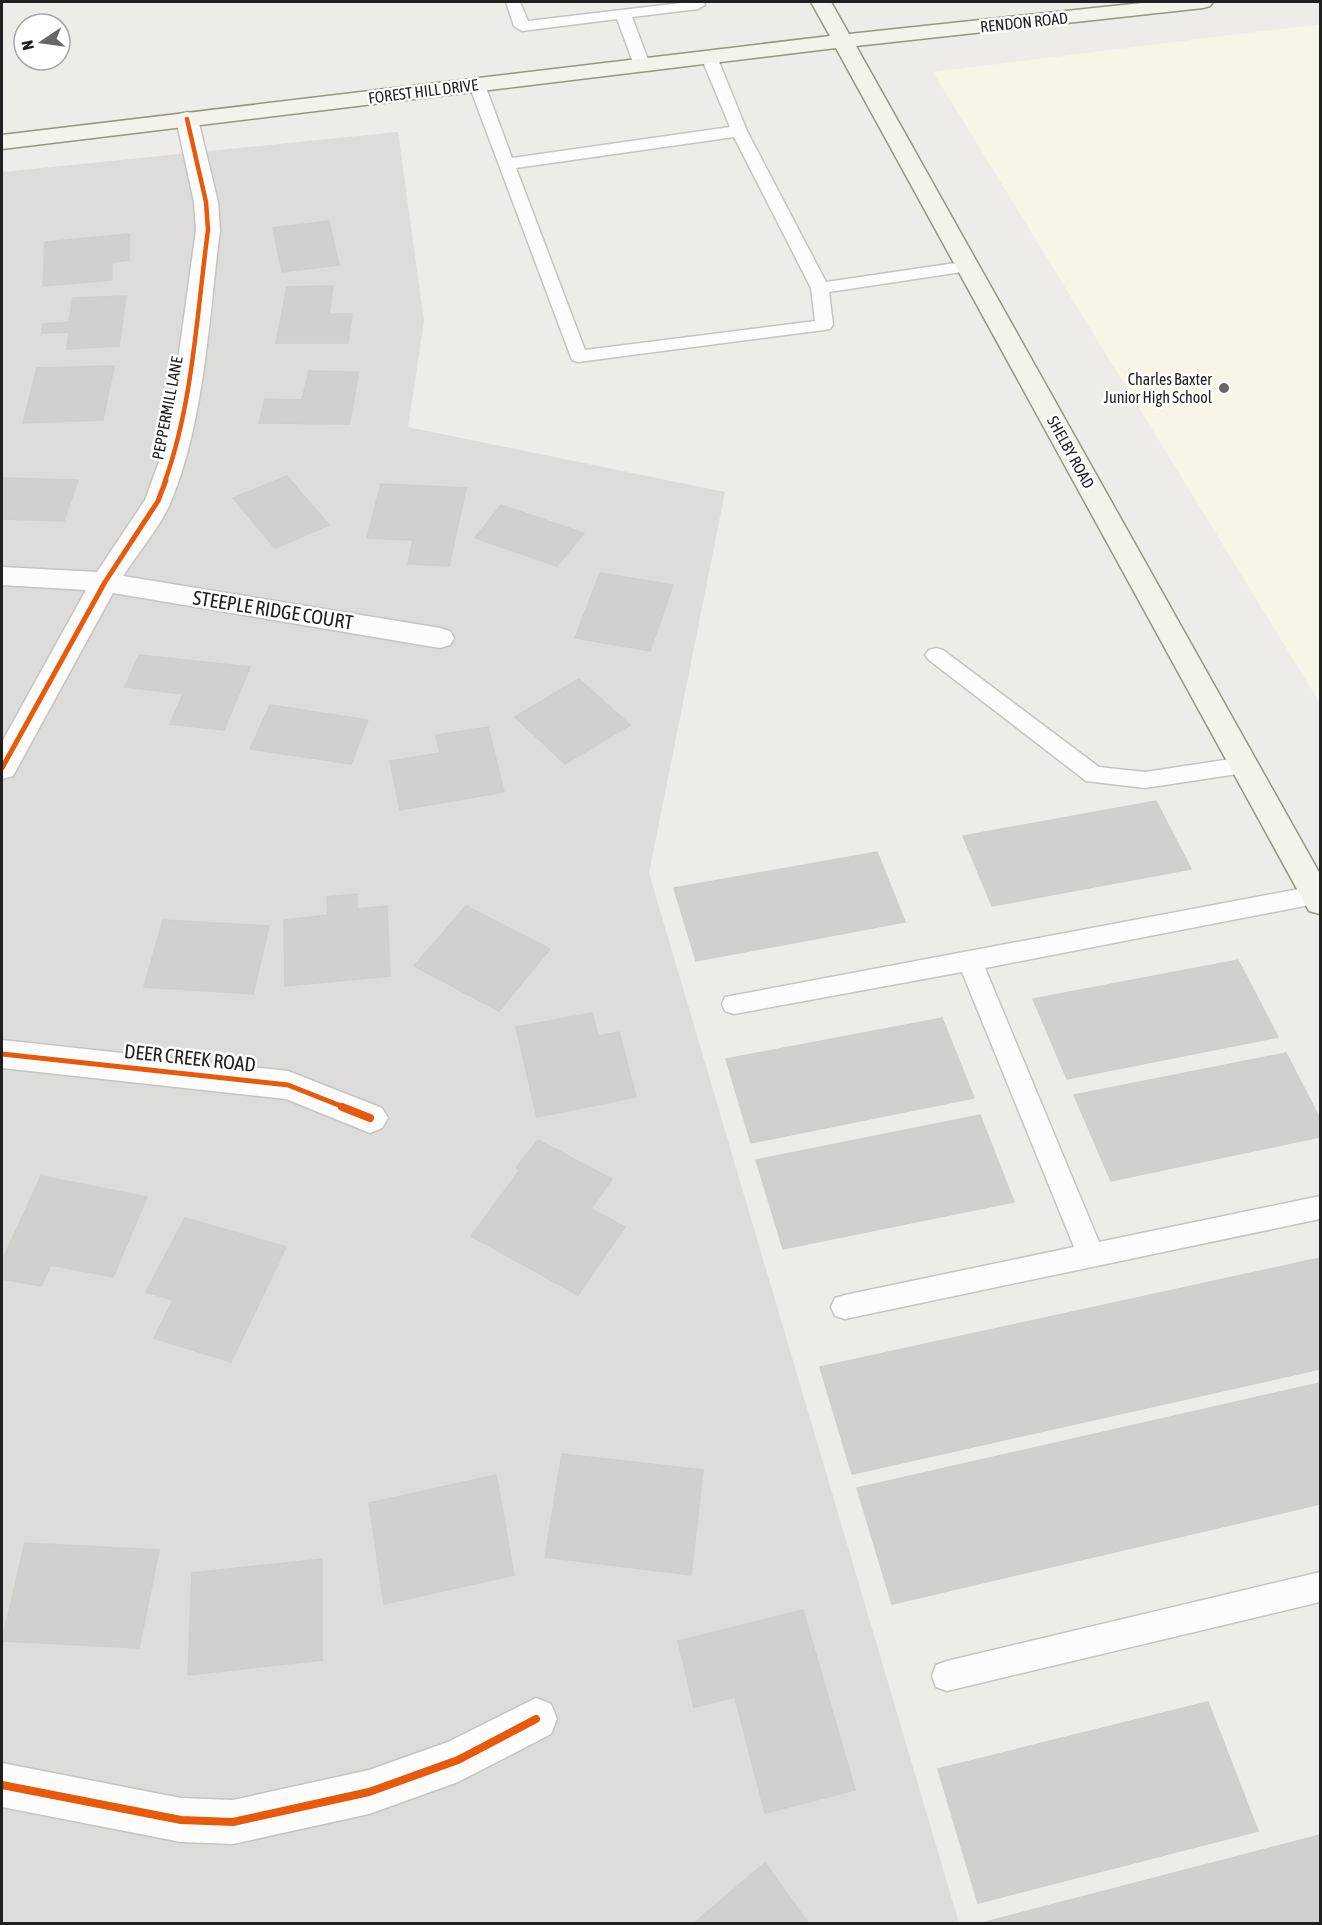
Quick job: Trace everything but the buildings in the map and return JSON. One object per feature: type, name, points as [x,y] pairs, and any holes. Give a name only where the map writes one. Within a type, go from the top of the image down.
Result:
[{"type":"main road","name":"SHELBY ROAD","points":[[821,2],[1319,897]]},
{"type":"main road","name":"RENDON ROAD","points":[[844,41],[1203,2]]},
{"type":"main road","name":"FOREST HILL DRIVE","points":[[2,142],[844,41]]},
{"type":"street","name":"PEPPERMILL LANE","points":[[2,768],[105,582],[158,501],[173,459],[185,404],[208,230],[206,202],[187,119]]},
{"type":"street","name":"STEEPLE RIDGE COURT","points":[[2,576],[105,582],[440,638]]},
{"type":"street","name":"DEER CREEK ROAD","points":[[2,1054],[288,1085],[370,1118]]},
{"type":"street","points":[[2,1785],[181,1820],[233,1822],[369,1792],[458,1760],[536,1719]]},
{"type":"lane","points":[[513,2],[522,26],[698,4],[696,2]]},
{"type":"lane","points":[[622,14],[642,65]]},
{"type":"lane","points":[[477,85],[578,356],[824,325],[820,288],[739,131],[709,57]]},
{"type":"lane","points":[[506,164],[739,131]]},
{"type":"lane","points":[[820,288],[969,266]]},
{"type":"lane","points":[[936,655],[1094,775],[1145,780],[1244,765]]},
{"type":"lane","points":[[734,1004],[1319,897]]},
{"type":"lane","points":[[970,961],[1091,1256]]},
{"type":"lane","points":[[845,1307],[1320,1208]]},
{"type":"lane","points":[[947,1676],[1320,1587]]},
{"type":"shaded area","name":"Charles Baxter Junior High School","points":[[1320,24],[1320,703],[933,72]]},
{"type":"shaded area","points":[[398,132],[424,321],[408,427],[725,492],[649,873],[959,1923],[2,1924],[2,172]]},
{"type":"cycle path","points":[[2,768],[105,582],[158,501],[173,459],[185,404],[208,230],[206,202],[187,119]]},
{"type":"cycle path","points":[[2,1054],[288,1085],[370,1118]]},
{"type":"cycle path","points":[[2,1785],[181,1820],[233,1822],[369,1792],[458,1760],[536,1719]]},
{"type":"place","name":"Charles Baxter Junior High School","points":[[1224,388]]}]
